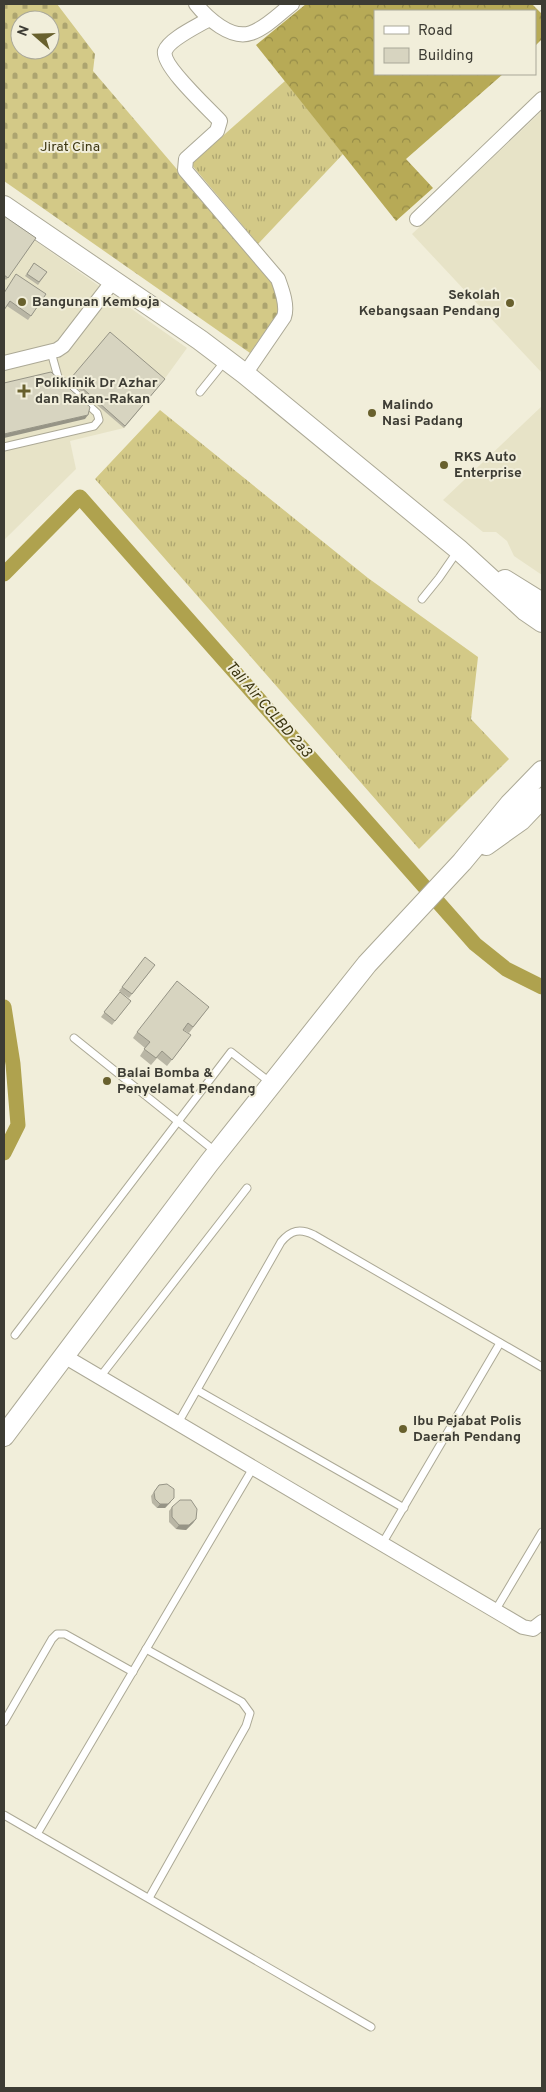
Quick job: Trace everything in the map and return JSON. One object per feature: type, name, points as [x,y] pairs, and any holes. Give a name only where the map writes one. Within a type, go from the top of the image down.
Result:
[{"type":"main road","points":[[4,206],[226,359],[475,563],[526,611],[542,622]]},
{"type":"main road","points":[[475,563],[542,603]]},
{"type":"main road","points":[[4,1436],[217,1152],[366,964],[456,868],[510,804],[542,771]]},
{"type":"main road","points":[[456,868],[521,820],[542,798]]},
{"type":"street","points":[[196,4],[209,19],[235,34],[249,34],[261,29],[292,4]]},
{"type":"street","points":[[209,19],[172,42],[166,50],[165,58],[172,69],[220,121],[218,131],[186,159],[185,170],[278,279],[281,286],[286,310],[284,317],[245,374]]},
{"type":"street","points":[[417,218],[542,99]]},
{"type":"street","points":[[4,363],[51,352],[63,346],[113,280]]},
{"type":"street","points":[[64,1356],[495,1611],[528,1629],[538,1627],[542,1622]]},
{"type":"lane","points":[[4,447],[94,426],[99,420],[97,413],[58,378],[51,352]]},
{"type":"lane","points":[[200,392],[226,359]]},
{"type":"lane","points":[[422,599],[440,578],[458,549]]},
{"type":"lane","points":[[74,1038],[217,1152]]},
{"type":"lane","points":[[15,1335],[231,1052],[271,1084]]},
{"type":"lane","points":[[100,1377],[247,1188]]},
{"type":"lane","points":[[178,1423],[281,1242],[289,1234],[298,1230],[314,1235],[542,1367]]},
{"type":"lane","points":[[382,1544],[500,1343]]},
{"type":"lane","points":[[197,1390],[404,1508]]},
{"type":"lane","points":[[37,1834],[253,1468]]},
{"type":"lane","points":[[495,1611],[542,1532]]},
{"type":"lane","points":[[4,1722],[52,1639],[57,1634],[65,1634],[133,1672]]},
{"type":"lane","points":[[146,1649],[242,1702],[250,1713],[246,1726],[149,1898]]},
{"type":"lane","points":[[4,1814],[371,2027]]},
{"type":"shaded area","name":"Sekolah Kebangsaan Pendang","points":[[542,111],[542,373],[412,234]]},
{"type":"shaded area","points":[[4,219],[187,348],[163,381],[124,428],[70,441],[76,469],[4,540]]},
{"type":"shaded area","points":[[542,406],[542,575],[514,556],[507,541],[496,532],[483,532],[443,500]]},
{"type":"green space","name":"Jirat Cina","points":[[4,4],[57,4],[95,54],[93,71],[275,284],[281,309],[250,353],[4,181]]},
{"type":"green space","points":[[306,4],[532,4],[542,14],[542,39],[536,45],[536,10],[374,10],[374,75],[502,75],[406,159],[433,188],[396,221],[256,45]]},
{"type":"green space","points":[[285,81],[343,154],[258,244],[191,164]]},
{"type":"green space","points":[[160,410],[368,578],[478,657],[471,719],[509,759],[419,849],[95,479]]},
{"type":"building","points":[[4,216],[36,238],[8,278],[4,275]]},
{"type":"building","points":[[34,263],[47,272],[39,282],[27,274]]},
{"type":"building","name":"Bangunan Kemboja","points":[[16,274],[46,294],[31,316],[10,301],[4,310],[4,293]]},
{"type":"building","points":[[110,332],[165,379],[125,426],[71,378]]},
{"type":"building","points":[[51,372],[90,407],[88,415],[4,434],[4,383]]},
{"type":"building","points":[[145,957],[155,965],[132,994],[122,987]]},
{"type":"building","points":[[177,981],[209,1007],[193,1027],[188,1023],[183,1030],[191,1035],[172,1060],[162,1051],[156,1058],[144,1049],[150,1042],[137,1032]]},
{"type":"building","points":[[120,992],[131,1001],[115,1021],[104,1012]]},
{"type":"building","points":[[167,1484],[174,1489],[174,1498],[168,1504],[160,1504],[155,1499],[154,1492],[159,1485]]},
{"type":"building","points":[[180,1500],[191,1500],[197,1509],[196,1519],[189,1525],[179,1525],[172,1517],[172,1507]]},
{"type":"waterway","name":"Tali Air CCLBD 2a3","points":[[4,574],[80,497],[475,944],[506,969],[542,987]]},
{"type":"waterway","name":"Tali Air CCLBD 2a3","points":[[4,1007],[13,1064],[18,1125],[4,1153]]},
{"type":"place","name":"Bangunan Kemboja","points":[[22,302]]},
{"type":"place","name":"Sekolah Kebangsaan Pendang","points":[[510,303]]},
{"type":"place","name":"Poliklinik Dr Azhar dan Rakan-Rakan","points":[[24,391]]},
{"type":"place","name":"Malindo Nasi Padang","points":[[372,413]]},
{"type":"place","name":"RKS Auto Enterprise","points":[[444,465]]},
{"type":"place","name":"Balai Bomba & Penyelamat Pendang","points":[[107,1081]]},
{"type":"place","name":"Ibu Pejabat Polis Daerah Pendang","points":[[403,1429]]}]
